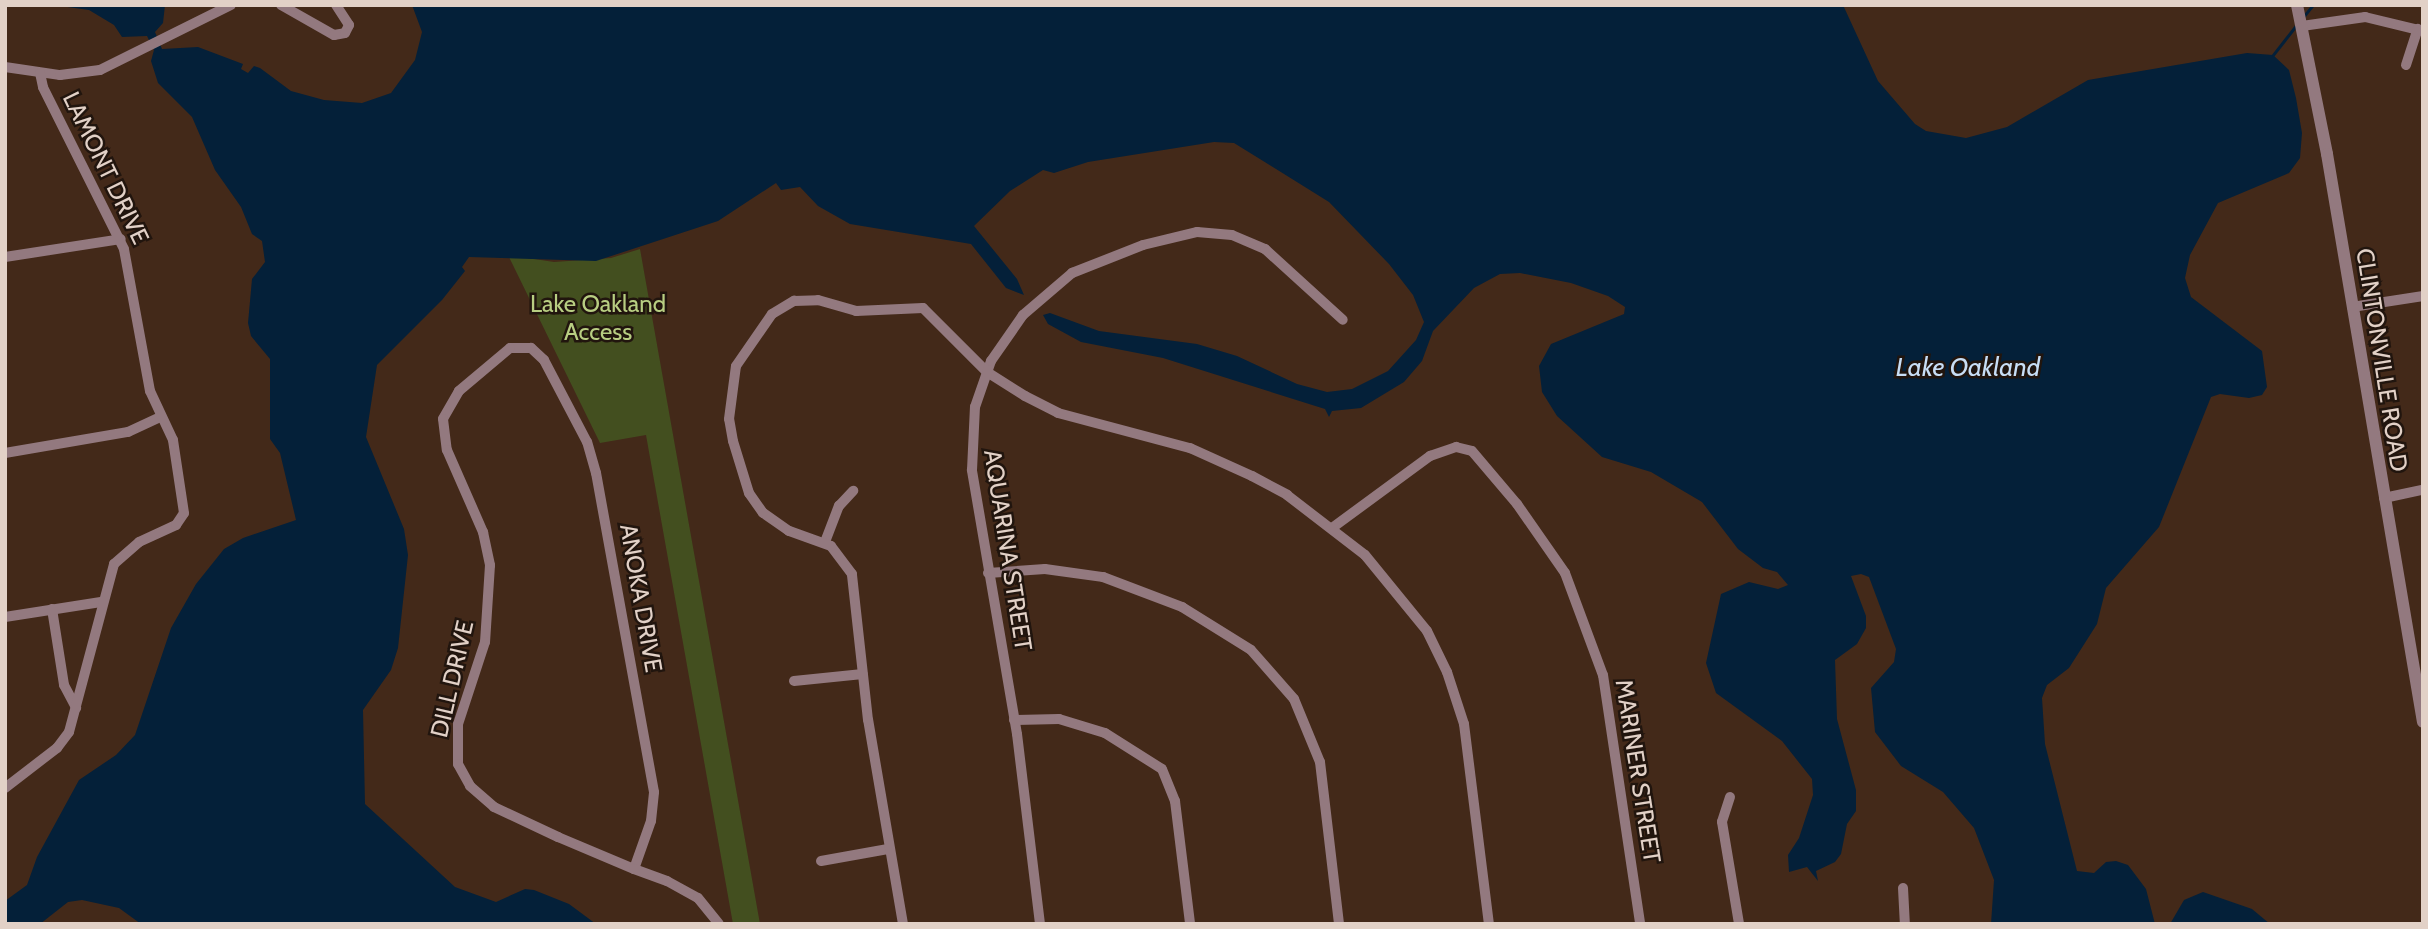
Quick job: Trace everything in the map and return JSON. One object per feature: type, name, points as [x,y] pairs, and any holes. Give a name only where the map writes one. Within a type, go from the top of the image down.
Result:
[{"type":"street","points":[[5,67],[40,73],[100,70],[231,5]]},
{"type":"street","points":[[281,5],[334,35],[345,33],[349,25],[336,5]]},
{"type":"street","name":"CLINTONVILLE ROAD","points":[[2297,5],[2423,722]]},
{"type":"street","points":[[2302,26],[2365,17],[2420,30],[2406,65]]},
{"type":"street","name":"LAMONT DRIVE","points":[[40,73],[43,87],[121,239],[150,391],[173,440],[184,513],[176,525],[139,541],[114,564],[101,602]]},
{"type":"street","name":"AQUARINA STREET","points":[[1040,924],[1014,720],[988,573],[970,438],[988,372],[1023,315],[1054,285],[1087,265],[1197,232],[1232,235],[1265,249],[1343,320]]},
{"type":"street","points":[[5,257],[121,239]]},
{"type":"street","points":[[2352,307],[2423,296]]},
{"type":"street","points":[[903,924],[888,849],[852,575],[840,554],[825,542],[789,531],[763,513],[750,493],[733,442],[729,419],[736,366],[772,314],[804,301],[856,311],[923,308],[988,372],[1058,413],[1202,453],[1287,495],[1332,528],[1399,592],[1427,631],[1447,672],[1464,724],[1489,924]]},
{"type":"street","name":"DILL DRIVE","points":[[531,348],[509,348],[495,358],[459,391],[443,419],[447,450],[483,532],[489,565],[485,642],[458,724],[458,764],[470,786],[494,807],[698,898],[719,924]]},
{"type":"street","name":"ANOKA DRIVE","points":[[531,348],[544,360],[587,442],[606,522],[654,792],[651,821],[634,869]]},
{"type":"street","points":[[5,453],[128,432],[160,417]]},
{"type":"street","name":"MARINER STREET","points":[[1332,528],[1430,456],[1456,447],[1472,451],[1517,504],[1565,573],[1603,675],[1640,924]]},
{"type":"street","points":[[2384,498],[2423,490]]},
{"type":"street","points":[[825,542],[839,506],[853,491]]},
{"type":"street","points":[[988,573],[1045,569],[1103,577],[1182,607],[1251,650],[1294,699],[1320,762],[1339,924]]},
{"type":"street","points":[[5,617],[101,602],[69,732],[57,748],[5,788]]},
{"type":"street","points":[[52,609],[64,685],[76,708]]},
{"type":"street","points":[[794,681],[863,674]]},
{"type":"street","points":[[1014,720],[1059,719],[1105,733],[1162,769],[1175,801],[1190,924]]},
{"type":"street","points":[[1730,797],[1722,822],[1739,924]]},
{"type":"street","points":[[821,861],[888,849]]},
{"type":"street","points":[[1903,888],[1905,924]]},
{"type":"green space","name":"Lake Oakland Access","points":[[640,249],[760,924],[733,924],[646,435],[600,443],[508,255],[554,262],[611,258]]},
{"type":"water","name":"Lake Oakland","points":[[53,5],[165,5],[163,23],[155,32],[162,49],[198,47],[243,64],[241,69],[248,73],[254,66],[260,68],[291,91],[324,100],[362,103],[391,93],[415,60],[422,32],[412,5],[1843,5],[1878,81],[1915,124],[1926,131],[1966,138],[2007,127],[2088,80],[2247,53],[2273,55],[2289,70],[2302,133],[2300,158],[2289,173],[2218,203],[2190,255],[2185,278],[2191,297],[2262,351],[2267,387],[2262,395],[2249,398],[2220,394],[2211,397],[2159,527],[2106,588],[2097,624],[2069,668],[2047,685],[2042,698],[2045,744],[2077,871],[2094,873],[2106,862],[2116,861],[2128,865],[2146,889],[2155,924],[1991,924],[1994,880],[1974,828],[1943,792],[1901,766],[1875,732],[1871,688],[1894,662],[1896,649],[1869,577],[1861,574],[1851,576],[1866,616],[1866,628],[1857,644],[1835,660],[1837,719],[1856,790],[1856,811],[1847,824],[1841,854],[1835,862],[1816,871],[1818,881],[1807,867],[1789,872],[1788,855],[1799,838],[1813,795],[1812,779],[1782,741],[1716,693],[1706,663],[1721,594],[1749,582],[1778,589],[1788,585],[1777,572],[1763,568],[1738,549],[1702,502],[1651,472],[1602,457],[1557,416],[1542,392],[1539,366],[1551,344],[1624,314],[1625,307],[1608,296],[1571,283],[1520,273],[1500,274],[1474,288],[1433,331],[1422,361],[1404,382],[1361,408],[1332,411],[1329,417],[1325,409],[1163,358],[1081,342],[1048,324],[1043,315],[1050,313],[1099,331],[1197,344],[1237,356],[1297,384],[1327,392],[1352,389],[1388,371],[1416,340],[1424,322],[1413,295],[1389,264],[1329,202],[1234,143],[1214,142],[1088,162],[1054,173],[1043,170],[1010,191],[974,226],[1017,279],[1024,295],[1006,288],[971,244],[850,224],[818,206],[800,187],[781,190],[776,183],[718,221],[596,261],[469,257],[462,267],[465,271],[442,300],[377,365],[366,437],[404,529],[408,555],[398,648],[391,670],[363,710],[365,804],[455,887],[496,902],[525,889],[534,890],[569,904],[596,924],[141,924],[119,908],[82,900],[68,902],[40,924],[5,924],[5,901],[27,885],[37,857],[79,780],[116,755],[135,735],[171,628],[196,584],[224,549],[243,538],[296,520],[280,453],[270,439],[270,359],[251,336],[248,323],[252,279],[265,262],[262,241],[252,234],[241,207],[215,170],[192,117],[158,83],[151,61],[154,50],[147,36],[122,37],[114,25],[89,10]]},
{"type":"water","points":[[2203,892],[2252,909],[2270,924],[2170,924],[2184,900]]},
{"type":"waterway","points":[[2304,16],[2313,5]]},
{"type":"waterway","points":[[2273,55],[2297,24]]}]
